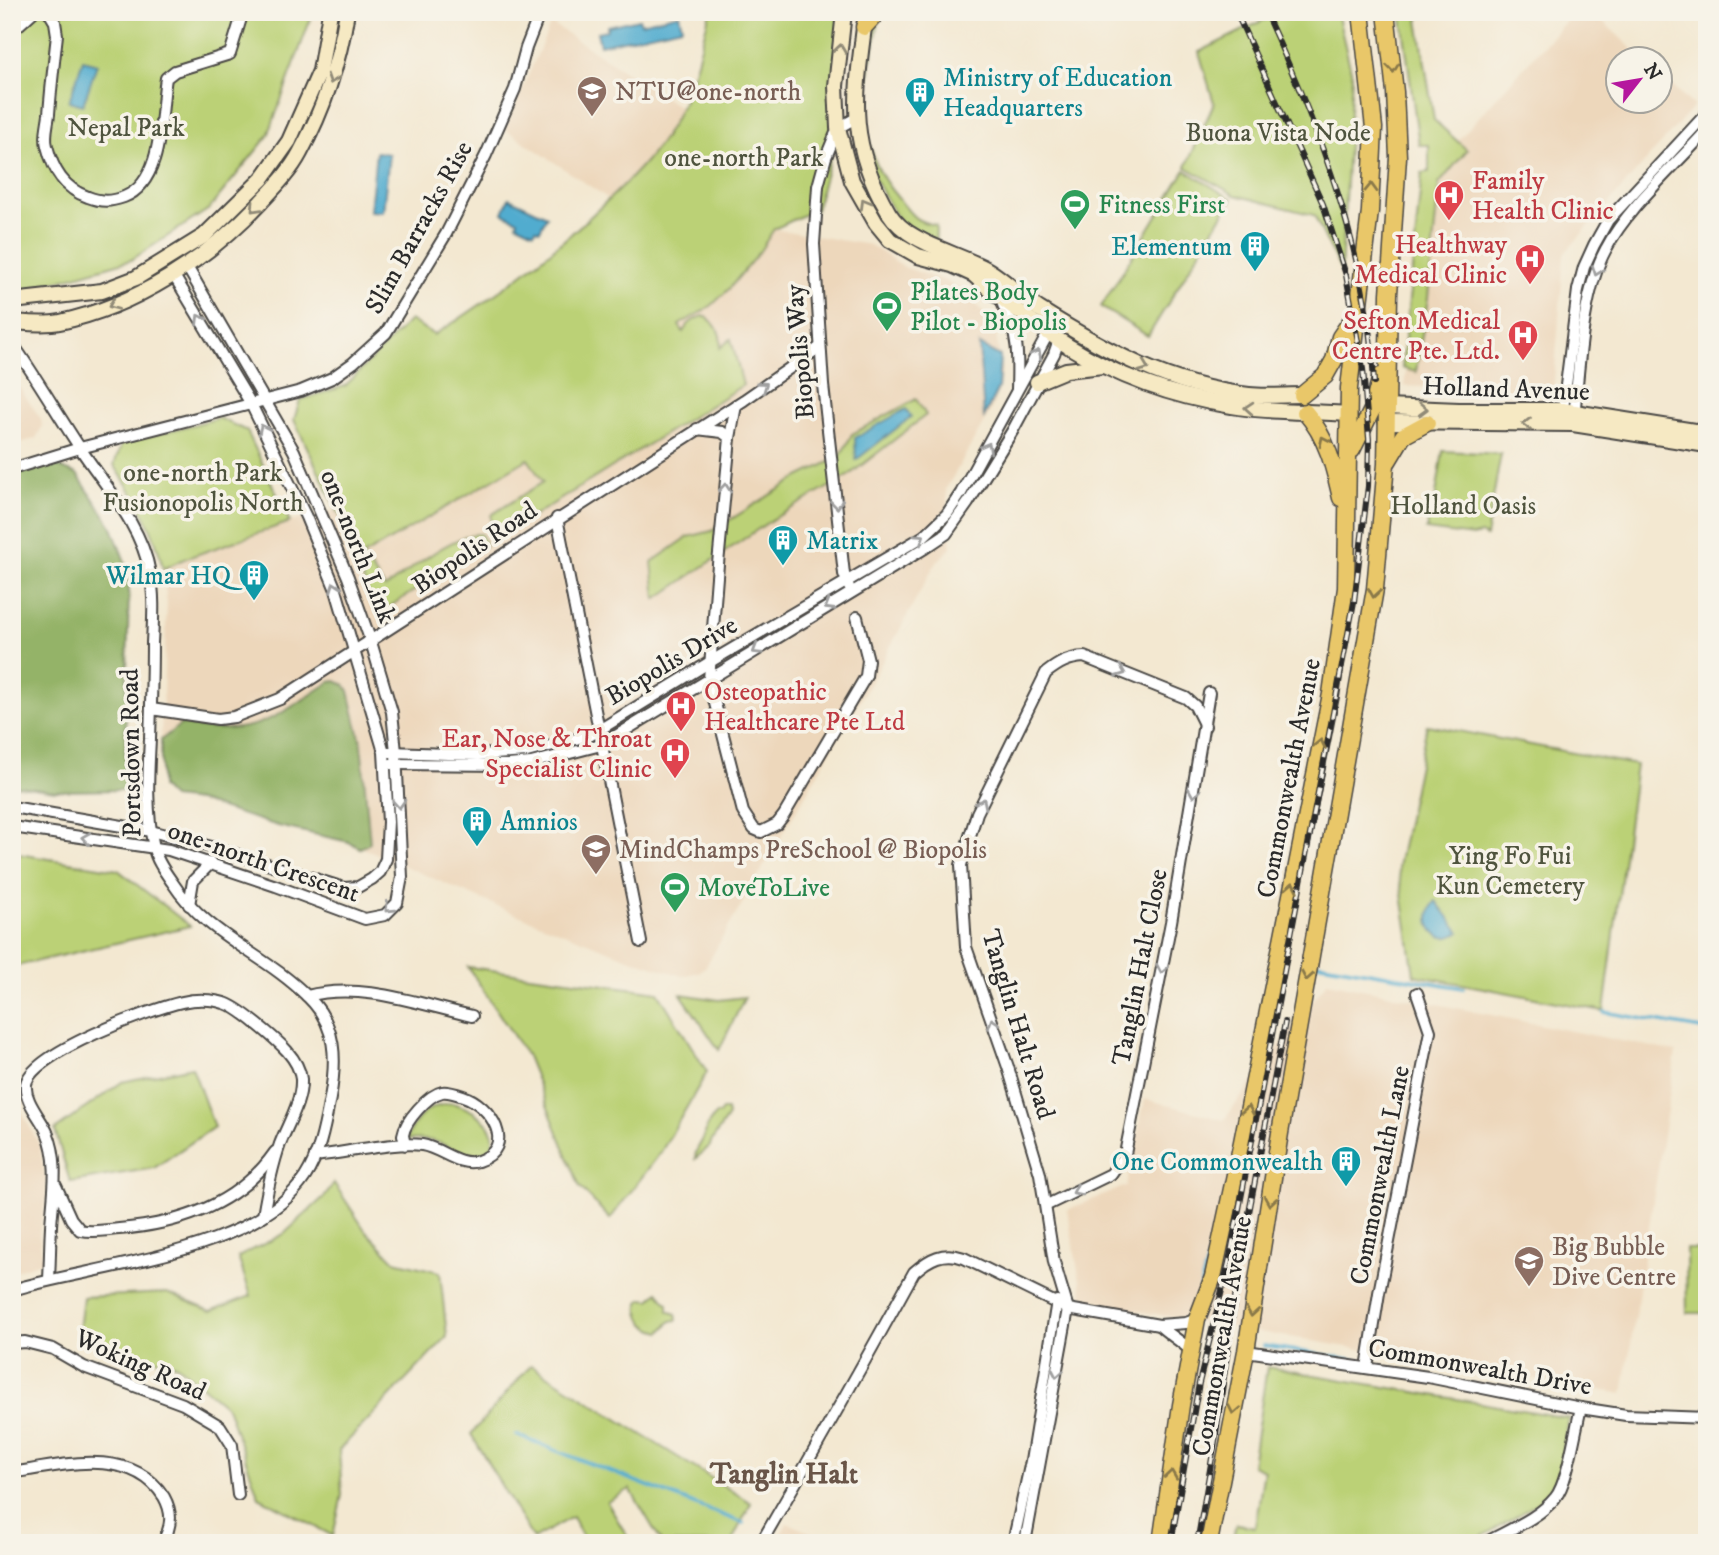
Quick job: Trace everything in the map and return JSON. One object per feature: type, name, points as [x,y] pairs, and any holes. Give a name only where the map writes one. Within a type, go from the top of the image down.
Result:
[{"type":"main road","points":[[865,20],[878,12]]},
{"type":"main road","name":"Commonwealth Avenue","points":[[1161,1543],[1181,1405],[1197,1319],[1213,1277],[1223,1233],[1331,694],[1346,588],[1349,388],[1370,211],[1374,128],[1361,12]]},
{"type":"main road","points":[[1381,413],[1378,381],[1387,363],[1398,157],[1395,92],[1386,12]]},
{"type":"main road","points":[[1302,395],[1325,376],[1334,360],[1340,337],[1358,310]]},
{"type":"main road","points":[[1349,388],[1381,413]]},
{"type":"main road","points":[[1305,412],[1321,434],[1332,458],[1347,521]]},
{"type":"main road","points":[[1349,414],[1381,413]]},
{"type":"main road","points":[[1348,462],[1359,434],[1381,413]]},
{"type":"main road","name":"Commonwealth Avenue","points":[[1209,1543],[1245,1351],[1280,1133],[1375,589],[1386,464],[1381,413]]},
{"type":"main road","points":[[1386,464],[1403,436],[1427,423]]},
{"type":"street","points":[[12,31],[33,12]]},
{"type":"street","points":[[48,12],[55,22],[57,35],[46,143],[54,169],[64,184],[81,195],[109,202],[132,194],[146,181],[153,165],[166,78],[175,71],[230,54],[243,12]]},
{"type":"street","points":[[183,259],[262,179],[289,141],[320,71],[330,12]]},
{"type":"street","points":[[12,322],[59,322],[105,309],[144,291],[169,268],[239,225],[274,188],[299,156],[323,104],[340,54],[347,12]]},
{"type":"street","points":[[844,12],[836,86],[838,128],[852,181],[876,223],[890,240],[918,256],[952,265],[974,275],[1054,336],[1103,366],[1193,399],[1236,407],[1349,414]]},
{"type":"street","name":"Slim Barracks Rise","points":[[12,469],[80,448],[301,391],[332,378],[353,363],[386,333],[446,234],[486,155],[515,89],[539,13]]},
{"type":"street","points":[[865,20],[857,78],[856,118],[863,158],[890,215],[907,233],[989,271],[1079,334],[1130,362],[1199,385],[1248,395],[1302,395]]},
{"type":"street","points":[[1568,417],[1578,290],[1594,245],[1608,220],[1707,113]]},
{"type":"street","points":[[838,128],[856,118]]},
{"type":"street","name":"Biopolis Way","points":[[838,128],[825,157],[818,186],[814,270],[820,347],[850,587]]},
{"type":"street","points":[[1568,417],[1593,277],[1605,250],[1651,191],[1707,130]]},
{"type":"street","name":"one-north Link","points":[[183,259],[294,451],[323,514],[371,642],[389,703],[396,757],[401,845]]},
{"type":"street","points":[[12,302],[102,291],[169,268]]},
{"type":"street","name":"one-north Link","points":[[169,268],[251,404],[306,517],[336,590],[384,752],[388,846]]},
{"type":"street","points":[[991,290],[1010,316],[1018,346],[1017,392]]},
{"type":"street","points":[[850,587],[924,536],[947,514],[1061,322]]},
{"type":"street","points":[[850,587],[946,534],[988,472],[1054,354],[1054,336]]},
{"type":"street","name":"Portsdown Road","points":[[12,343],[112,492],[139,539],[150,572],[153,607],[148,768],[154,848],[165,872],[189,905],[216,930],[263,960],[307,996],[323,1013],[335,1052],[331,1096],[316,1156],[294,1192],[263,1216],[230,1232],[168,1254],[129,1265],[49,1279],[12,1290]]},
{"type":"street","name":"Biopolis Road","points":[[151,709],[218,719],[234,717],[280,699],[736,405],[820,347]]},
{"type":"street","points":[[1037,382],[1066,370],[1103,366]]},
{"type":"street","points":[[736,405],[730,438],[709,680],[743,812],[754,829],[761,832],[770,829],[785,815],[866,676],[868,660],[857,617]]},
{"type":"street","name":"Holland Avenue","points":[[1381,413],[1459,410],[1568,417],[1688,436],[1707,445]]},
{"type":"street","name":"Holland Avenue","points":[[1381,413],[1427,423],[1568,417]]},
{"type":"street","points":[[697,429],[722,432],[730,438]]},
{"type":"street","name":"Holland Avenue","points":[[1688,436],[1707,433]]},
{"type":"street","points":[[557,518],[641,942]]},
{"type":"street","name":"Biopolis Drive","points":[[384,765],[396,757],[527,752],[581,738],[599,731],[710,662],[850,587]]},
{"type":"street","name":"Biopolis Drive","points":[[384,752],[396,757],[508,765],[531,763],[601,745],[709,680],[850,587]]},
{"type":"street","name":"Tanglin Halt Road","points":[[1025,1543],[1068,1309],[1054,1262],[1040,1174],[1008,1067],[966,947],[961,865],[977,813],[1046,673],[1070,658],[1084,657],[1186,698],[1201,715],[1205,726]]},
{"type":"street","name":"Tanglin Halt Close","points":[[1047,1205],[1111,1174],[1125,1154],[1171,922],[1209,693]]},
{"type":"street","name":"one-north Crescent","points":[[12,807],[151,831],[344,887],[358,887],[380,872],[388,846]]},
{"type":"street","name":"one-north Crescent","points":[[12,827],[169,850],[365,919],[385,915],[397,903],[401,882],[401,845]]},
{"type":"street","points":[[189,905],[193,881],[211,863]]},
{"type":"street","points":[[307,996],[327,990],[351,990],[472,1016]]},
{"type":"street","name":"Commonwealth Lane","points":[[1367,1368],[1430,1031],[1417,993]]},
{"type":"street","points":[[49,1279],[55,1185],[53,1152],[47,1132],[28,1096],[26,1084],[30,1075],[62,1050],[94,1033],[184,1002],[206,1000],[227,1003],[286,1049],[297,1064],[301,1077],[297,1104],[281,1144],[263,1216]]},
{"type":"street","points":[[316,1156],[422,1145],[471,1162],[489,1155],[496,1149],[498,1140],[496,1128],[483,1106],[460,1095],[443,1092],[426,1100],[411,1119],[403,1135],[405,1145]]},
{"type":"street","points":[[55,1185],[71,1219],[77,1228],[84,1231],[175,1222],[211,1208],[239,1190],[266,1165],[281,1144]]},
{"type":"street","points":[[761,1543],[832,1416],[858,1376],[914,1272],[926,1261],[950,1254],[964,1258],[1068,1309],[1159,1325],[1186,1323],[1197,1319]]},
{"type":"street","points":[[1013,1543],[1036,1433],[1055,1304],[1062,1292]]},
{"type":"street","points":[[1159,1325],[1192,1352]]},
{"type":"street","name":"Woking Road","points":[[12,1343],[25,1342],[53,1349],[84,1367],[183,1404],[220,1426],[232,1445],[238,1495]]},
{"type":"street","name":"Commonwealth Drive","points":[[1245,1351],[1481,1386],[1626,1415],[1707,1418]]},
{"type":"street","points":[[1485,1543],[1533,1517],[1555,1498],[1564,1481],[1581,1408]]},
{"type":"street","points":[[12,1473],[51,1466],[93,1463],[123,1466],[144,1476],[158,1489],[170,1508],[168,1534],[162,1543]]},
{"type":"shaded area","points":[[1574,12],[1593,12],[1629,46],[1604,46],[1604,116],[1674,116],[1674,88],[1694,106],[1564,254],[1553,395],[1404,386],[1433,172],[1450,149]]},
{"type":"shaded area","name":"NTU@one-north","points":[[551,23],[681,108],[664,138],[647,160],[609,199],[505,129]]},
{"type":"shaded area","points":[[774,229],[870,245],[906,268],[946,281],[967,294],[988,318],[996,334],[1002,371],[991,410],[946,489],[951,548],[935,564],[880,666],[706,966],[699,972],[682,976],[518,915],[349,842],[278,826],[197,801],[172,798],[161,787],[167,604],[163,569],[290,522],[336,510],[339,514],[562,393],[711,306],[745,271]]},
{"type":"shaded area","points":[[12,377],[41,419],[42,427],[36,438],[12,446]]},
{"type":"shaded area","points":[[1327,982],[1676,1052],[1623,1394],[1084,1302],[1067,1210],[1126,1186],[1145,1099],[1224,1120]]},
{"type":"shaded area","points":[[12,1094],[39,1144],[48,1190],[39,1234],[43,1261],[12,1272]]},
{"type":"shaded area","name":"Tanglin Halt","points":[[787,1523],[836,1543],[776,1543]]},
{"type":"green space","name":"Nepal Park","points":[[12,12],[313,12],[268,136],[209,209],[131,260],[26,290],[12,289]]},
{"type":"green space","name":"one-north Park","points":[[710,12],[844,12],[838,128],[816,209],[774,229],[729,289],[711,306],[679,325],[683,332],[698,318],[706,316],[713,322],[718,330],[720,348],[731,339],[743,385],[497,539],[491,527],[491,515],[543,482],[528,459],[363,556],[385,588],[444,546],[457,540],[481,534],[486,545],[384,610],[374,609],[339,514],[294,420],[300,400],[345,386],[410,320],[434,335],[457,320],[546,256],[618,191],[648,159],[666,135],[680,109],[697,62]]},
{"type":"green space","points":[[881,12],[867,85],[867,132],[872,154],[882,176],[898,198],[914,217],[936,225],[935,255],[911,242],[863,158],[864,27]]},
{"type":"green space","name":"Buona Vista Node","points":[[1280,12],[1337,12],[1352,75],[1341,271],[1314,215],[1235,195],[1186,167],[1214,103],[1199,52]]},
{"type":"green space","points":[[1401,12],[1424,12],[1418,20],[1434,120],[1467,150],[1439,184],[1428,298],[1416,372],[1402,368],[1422,173],[1429,172],[1429,145],[1419,145]]},
{"type":"green space","points":[[1185,170],[1232,199],[1148,336],[1101,307]]},
{"type":"green space","points":[[916,399],[926,415],[848,476],[773,519],[656,599],[652,562],[688,537],[712,531],[799,477],[840,457],[852,434]]},
{"type":"green space","name":"one-north Park Fusionopolis North","points":[[219,418],[247,431],[290,522],[163,569],[150,527],[114,465],[122,443]]},
{"type":"green space","name":"Holland Oasis","points":[[1443,451],[1501,454],[1486,537],[1481,534],[1473,536],[1426,530],[1427,520],[1432,520]]},
{"type":"green space","points":[[47,462],[77,474],[111,525],[127,567],[129,590],[124,790],[55,791],[12,785],[12,473]]},
{"type":"green space","points":[[336,681],[345,685],[349,691],[361,742],[370,843],[360,848],[349,842],[278,826],[198,801],[172,798],[161,787],[161,740],[181,724],[226,729],[260,723]]},
{"type":"green space","name":"Ying Fo Fui Kun Cemetery","points":[[1427,725],[1636,765],[1604,1011],[1414,975],[1398,867]]},
{"type":"green space","points":[[12,853],[118,870],[190,926],[12,967]]},
{"type":"green space","points":[[468,967],[658,992],[707,1072],[661,1152],[610,1219],[580,1187],[527,1056]]},
{"type":"green space","points":[[681,994],[719,1000],[745,997],[719,1050]]},
{"type":"green space","points":[[192,1067],[214,1127],[154,1168],[70,1182],[55,1130],[122,1082]]},
{"type":"green space","points":[[452,1103],[480,1117],[491,1131],[491,1149],[484,1159],[467,1157],[437,1142],[406,1140],[423,1114]]},
{"type":"green space","points":[[722,1110],[727,1110],[728,1116],[710,1146],[695,1159],[708,1125]]},
{"type":"green space","points":[[334,1183],[365,1230],[395,1261],[440,1272],[447,1337],[339,1450],[342,1495],[333,1536],[259,1497],[227,1407],[177,1365],[78,1338],[83,1297],[167,1293],[211,1311],[251,1296],[238,1257],[284,1234],[326,1195]]},
{"type":"green space","points":[[1686,1249],[1707,1249],[1707,1313],[1687,1313]]},
{"type":"green space","points":[[658,1292],[668,1304],[668,1311],[676,1314],[677,1320],[671,1321],[661,1332],[643,1322],[639,1313],[639,1302],[643,1299],[650,1300]]},
{"type":"green space","points":[[531,1365],[751,1503],[731,1543],[662,1543],[630,1489],[607,1502],[631,1543],[586,1543],[572,1517],[533,1539],[471,1434]]},
{"type":"green space","points":[[1267,1367],[1569,1418],[1556,1488],[1527,1510],[1471,1543],[1232,1543],[1236,1524],[1255,1527],[1264,1470],[1252,1465]]},
{"type":"water","points":[[679,14],[682,27],[600,45],[597,32],[607,30],[607,26],[639,19],[641,23]]},
{"type":"water","points":[[83,60],[97,64],[83,105],[69,101]]},
{"type":"water","points":[[376,152],[389,154],[383,212],[370,211]]},
{"type":"water","points":[[509,198],[547,216],[540,230],[536,229],[534,232],[503,213]]},
{"type":"water","points":[[979,345],[1000,356],[998,388],[984,417]]},
{"type":"water","points":[[906,409],[911,417],[856,460],[855,438]]},
{"type":"water","points":[[1436,901],[1460,932],[1444,937],[1433,930],[1429,917]]},
{"type":"waterway","points":[[1315,965],[1316,963],[1463,988]]},
{"type":"waterway","points":[[1604,1012],[1707,1030]]},
{"type":"waterway","points":[[1200,1288],[1210,1252]]},
{"type":"waterway","points":[[1264,1346],[1361,1361]]},
{"type":"waterway","points":[[516,1435],[743,1523]]},
{"type":"railway","points":[[1171,1543],[1199,1383],[1229,1262],[1354,602],[1368,486],[1369,439],[1363,369],[1346,275],[1323,204],[1236,12]]},
{"type":"railway","points":[[1265,12],[1304,101],[1338,192],[1362,286],[1374,382]]},
{"type":"railway","points":[[1197,1543],[1215,1441],[1241,1255],[1285,1022]]},
{"type":"place","name":"NTU@one-north","points":[[592,118]]},
{"type":"place","name":"Ministry of Education Headquarters","points":[[920,119]]},
{"type":"place","name":"Family Health Clinic","points":[[1449,222]]},
{"type":"place","name":"Fitness First","points":[[1075,231]]},
{"type":"place","name":"Elementum","points":[[1255,273]]},
{"type":"place","name":"Healthway Medical Clinic","points":[[1530,286]]},
{"type":"place","name":"Pilates Body Pilot - Biopolis","points":[[887,333]]},
{"type":"place","name":"Sefton Medical Centre Pte. Ltd.","points":[[1523,362]]},
{"type":"place","name":"Matrix","points":[[783,567]]},
{"type":"place","name":"Wilmar HQ","points":[[254,602]]},
{"type":"place","name":"Osteopathic Healthcare Pte Ltd","points":[[681,733]]},
{"type":"place","name":"Ear, Nose & Throat Specialist Clinic","points":[[675,780]]},
{"type":"place","name":"Amnios","points":[[477,848]]},
{"type":"place","name":"MindChamps PreSchool @ Biopolis","points":[[596,876]]},
{"type":"place","name":"MoveToLive","points":[[675,914]]},
{"type":"place","name":"One Commonwealth","points":[[1346,1188]]},
{"type":"place","name":"Big Bubble Dive Centre","points":[[1529,1288]]},
{"type":"district","name":"Tanglin Halt","points":[[784,1473]]}]
